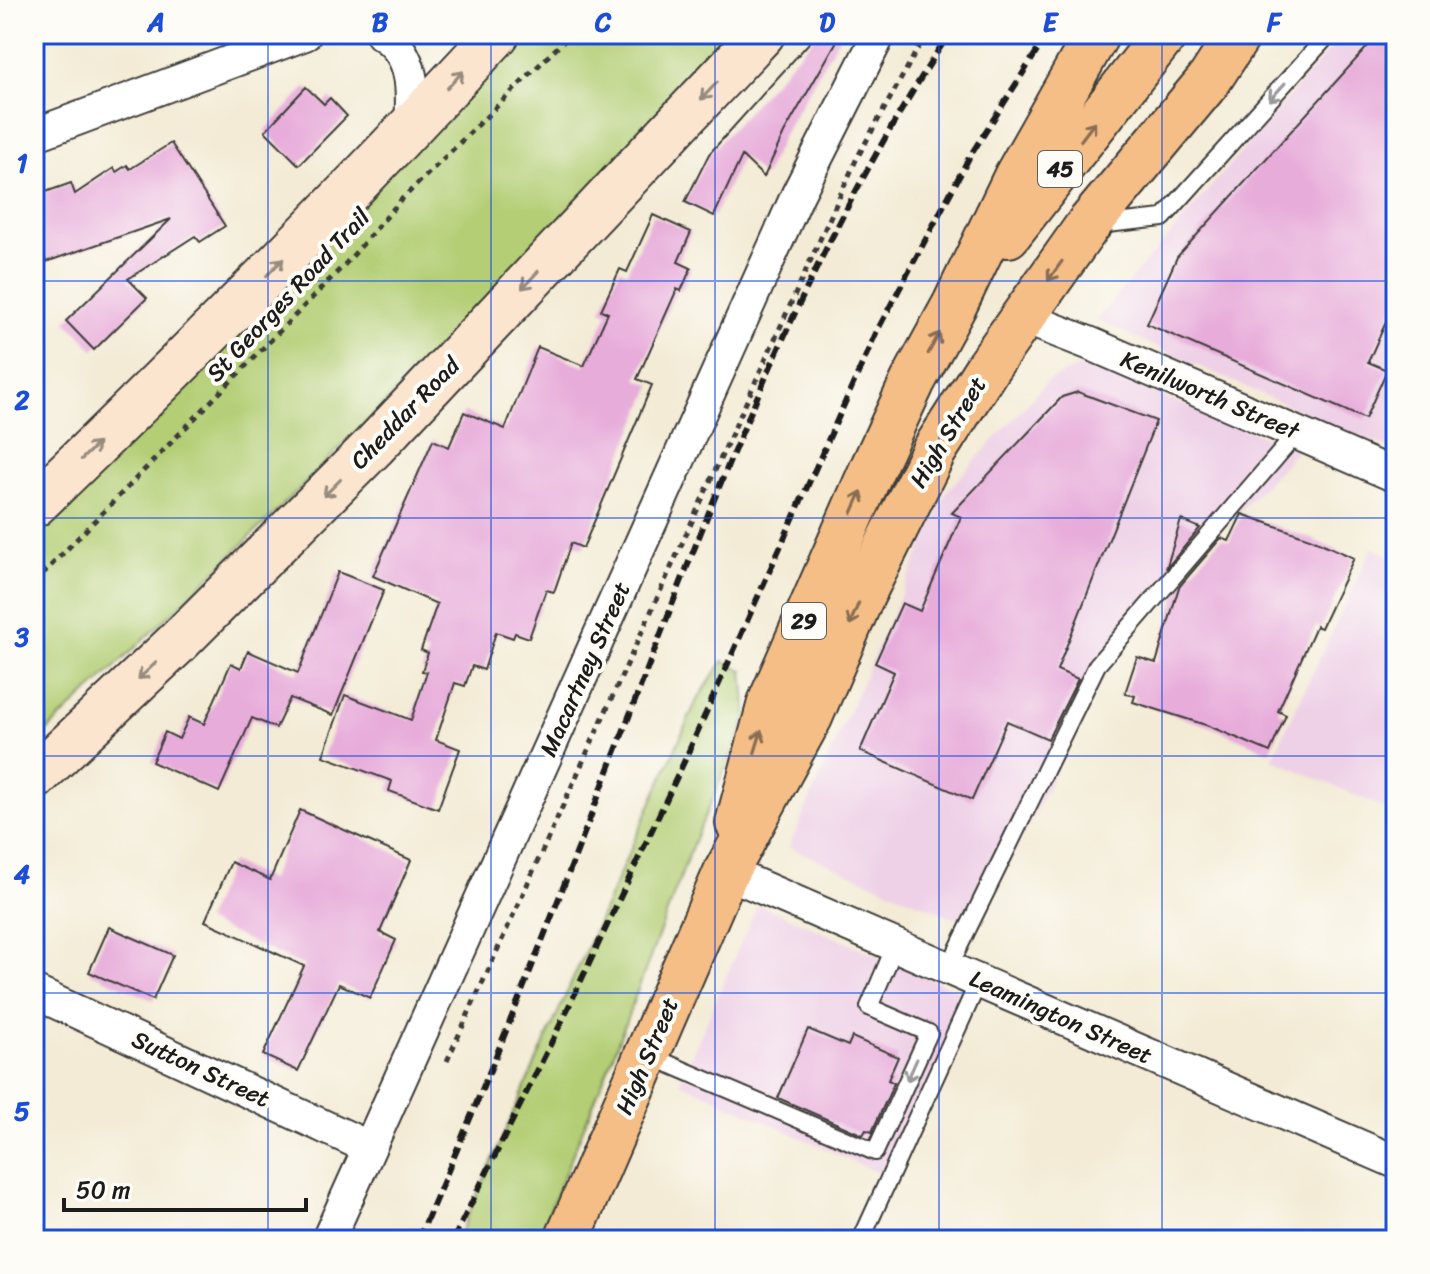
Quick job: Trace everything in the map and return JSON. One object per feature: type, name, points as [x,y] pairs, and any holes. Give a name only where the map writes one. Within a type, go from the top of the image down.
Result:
[{"type":"main road","points":[[34,505],[174,371],[411,128],[497,34]]},
{"type":"main road","name":"Cheddar Road","points":[[34,778],[175,645],[374,446],[762,34]]},
{"type":"main road","name":"High Street","points":[[726,872],[752,762],[770,703],[826,570],[893,423],[1017,175],[1097,34]]},
{"type":"main road","name":"45","points":[[955,304],[1165,34]]},
{"type":"main road","name":"High Street","points":[[567,1240],[726,872],[810,717],[860,600],[914,489],[953,420],[1022,317],[1088,225],[1209,80],[1239,34]]},
{"type":"main road","points":[[1209,80],[1249,34]]},
{"type":"street","points":[[34,135],[305,34]]},
{"type":"street","points":[[382,34],[403,55],[411,74],[411,128]]},
{"type":"street","name":"Macartney Street","points":[[328,1240],[798,194],[879,34]]},
{"type":"street","name":"Macartney Street","points":[[847,100],[897,34]]},
{"type":"street","name":"Kenilworth Street","points":[[1022,317],[1298,432],[1390,474]]},
{"type":"street","name":"Leamington Street","points":[[726,872],[1396,1162]]},
{"type":"street","name":"Sutton Street","points":[[34,992],[368,1147]]},
{"type":"lane","points":[[1088,225],[1163,218],[1329,34]]},
{"type":"lane","points":[[949,967],[1097,665],[1298,432]]},
{"type":"lane","points":[[1390,474],[1396,441]]},
{"type":"lane","points":[[647,1055],[875,1152],[929,1033],[869,1007],[896,944]]},
{"type":"lane","points":[[861,1240],[979,981]]},
{"type":"path","name":"St Georges Road Trail","points":[[34,583],[306,304],[401,200],[571,34]]},
{"type":"path","points":[[445,1067],[857,158],[926,34]]},
{"type":"shaded area","points":[[1343,34],[1396,34],[1396,451],[1096,320]]},
{"type":"shaded area","points":[[1084,365],[1298,450],[1150,604],[1103,676],[977,928],[789,847],[947,491],[1049,380]]},
{"type":"shaded area","points":[[1372,548],[1396,558],[1396,813],[1272,759]]},
{"type":"shaded area","points":[[758,904],[977,999],[893,1180],[680,1082]]},
{"type":"green space","points":[[531,34],[735,34],[524,259],[350,438],[194,592],[34,743],[34,521]]},
{"type":"green space","points":[[723,661],[743,671],[747,718],[693,844],[607,1071],[537,1240],[457,1240],[696,702]]},
{"type":"building","points":[[817,34],[841,34],[784,133],[764,177],[742,156],[714,216],[685,202],[709,154]]},
{"type":"building","points":[[1379,34],[1396,34],[1396,300],[1368,362],[1387,370],[1365,419],[1147,324],[1177,257]]},
{"type":"building","points":[[306,87],[324,104],[330,98],[347,116],[299,165],[265,131]]},
{"type":"building","points":[[171,143],[225,226],[200,242],[195,236],[128,279],[147,298],[94,350],[66,321],[171,219],[46,262],[34,228],[34,196],[71,183],[75,194],[114,168],[116,172],[127,165],[130,169]]},
{"type":"building","points":[[653,215],[691,232],[678,262],[691,268],[681,291],[677,289],[637,379],[652,385],[583,548],[571,543],[554,592],[546,590],[529,638],[515,633],[513,638],[496,632],[484,670],[472,666],[465,686],[455,683],[436,740],[460,749],[438,809],[389,791],[392,781],[323,756],[345,695],[411,720],[427,672],[422,671],[428,653],[421,650],[437,604],[373,576],[433,440],[449,447],[464,412],[505,429],[538,347],[584,366],[608,313],[601,310],[620,269],[627,272]]},
{"type":"building","points":[[1078,392],[1156,421],[1057,670],[1078,679],[1048,739],[1007,721],[972,800],[860,751],[894,672],[875,663],[902,603],[920,611],[961,517],[952,513],[1062,397]]},
{"type":"building","points":[[1242,514],[1354,558],[1321,628],[1316,626],[1278,711],[1286,715],[1270,752],[1209,726],[1133,702],[1135,696],[1125,693],[1137,657],[1156,663],[1179,587],[1221,538],[1229,541]]},
{"type":"building","points":[[1181,520],[1200,528],[1166,569]]},
{"type":"building","points":[[338,572],[384,590],[333,715],[290,698],[276,728],[252,718],[219,792],[152,762],[165,732],[179,739],[189,717],[204,724],[231,663],[241,668],[248,651],[298,673]]},
{"type":"building","points":[[300,810],[411,860],[380,932],[396,940],[370,998],[339,984],[298,1071],[263,1055],[304,966],[205,921],[231,862],[270,880]]},
{"type":"building","points":[[109,927],[173,955],[153,1000],[89,972]]},
{"type":"building","points":[[808,1029],[848,1046],[852,1037],[898,1057],[888,1080],[894,1083],[872,1132],[866,1130],[863,1135],[778,1098]]},
{"type":"railway","points":[[418,1240],[534,962],[675,596],[779,348],[858,188],[901,110],[949,34]]},
{"type":"railway","points":[[453,1240],[561,1023],[683,764],[877,331],[970,156],[1048,34]]}]
